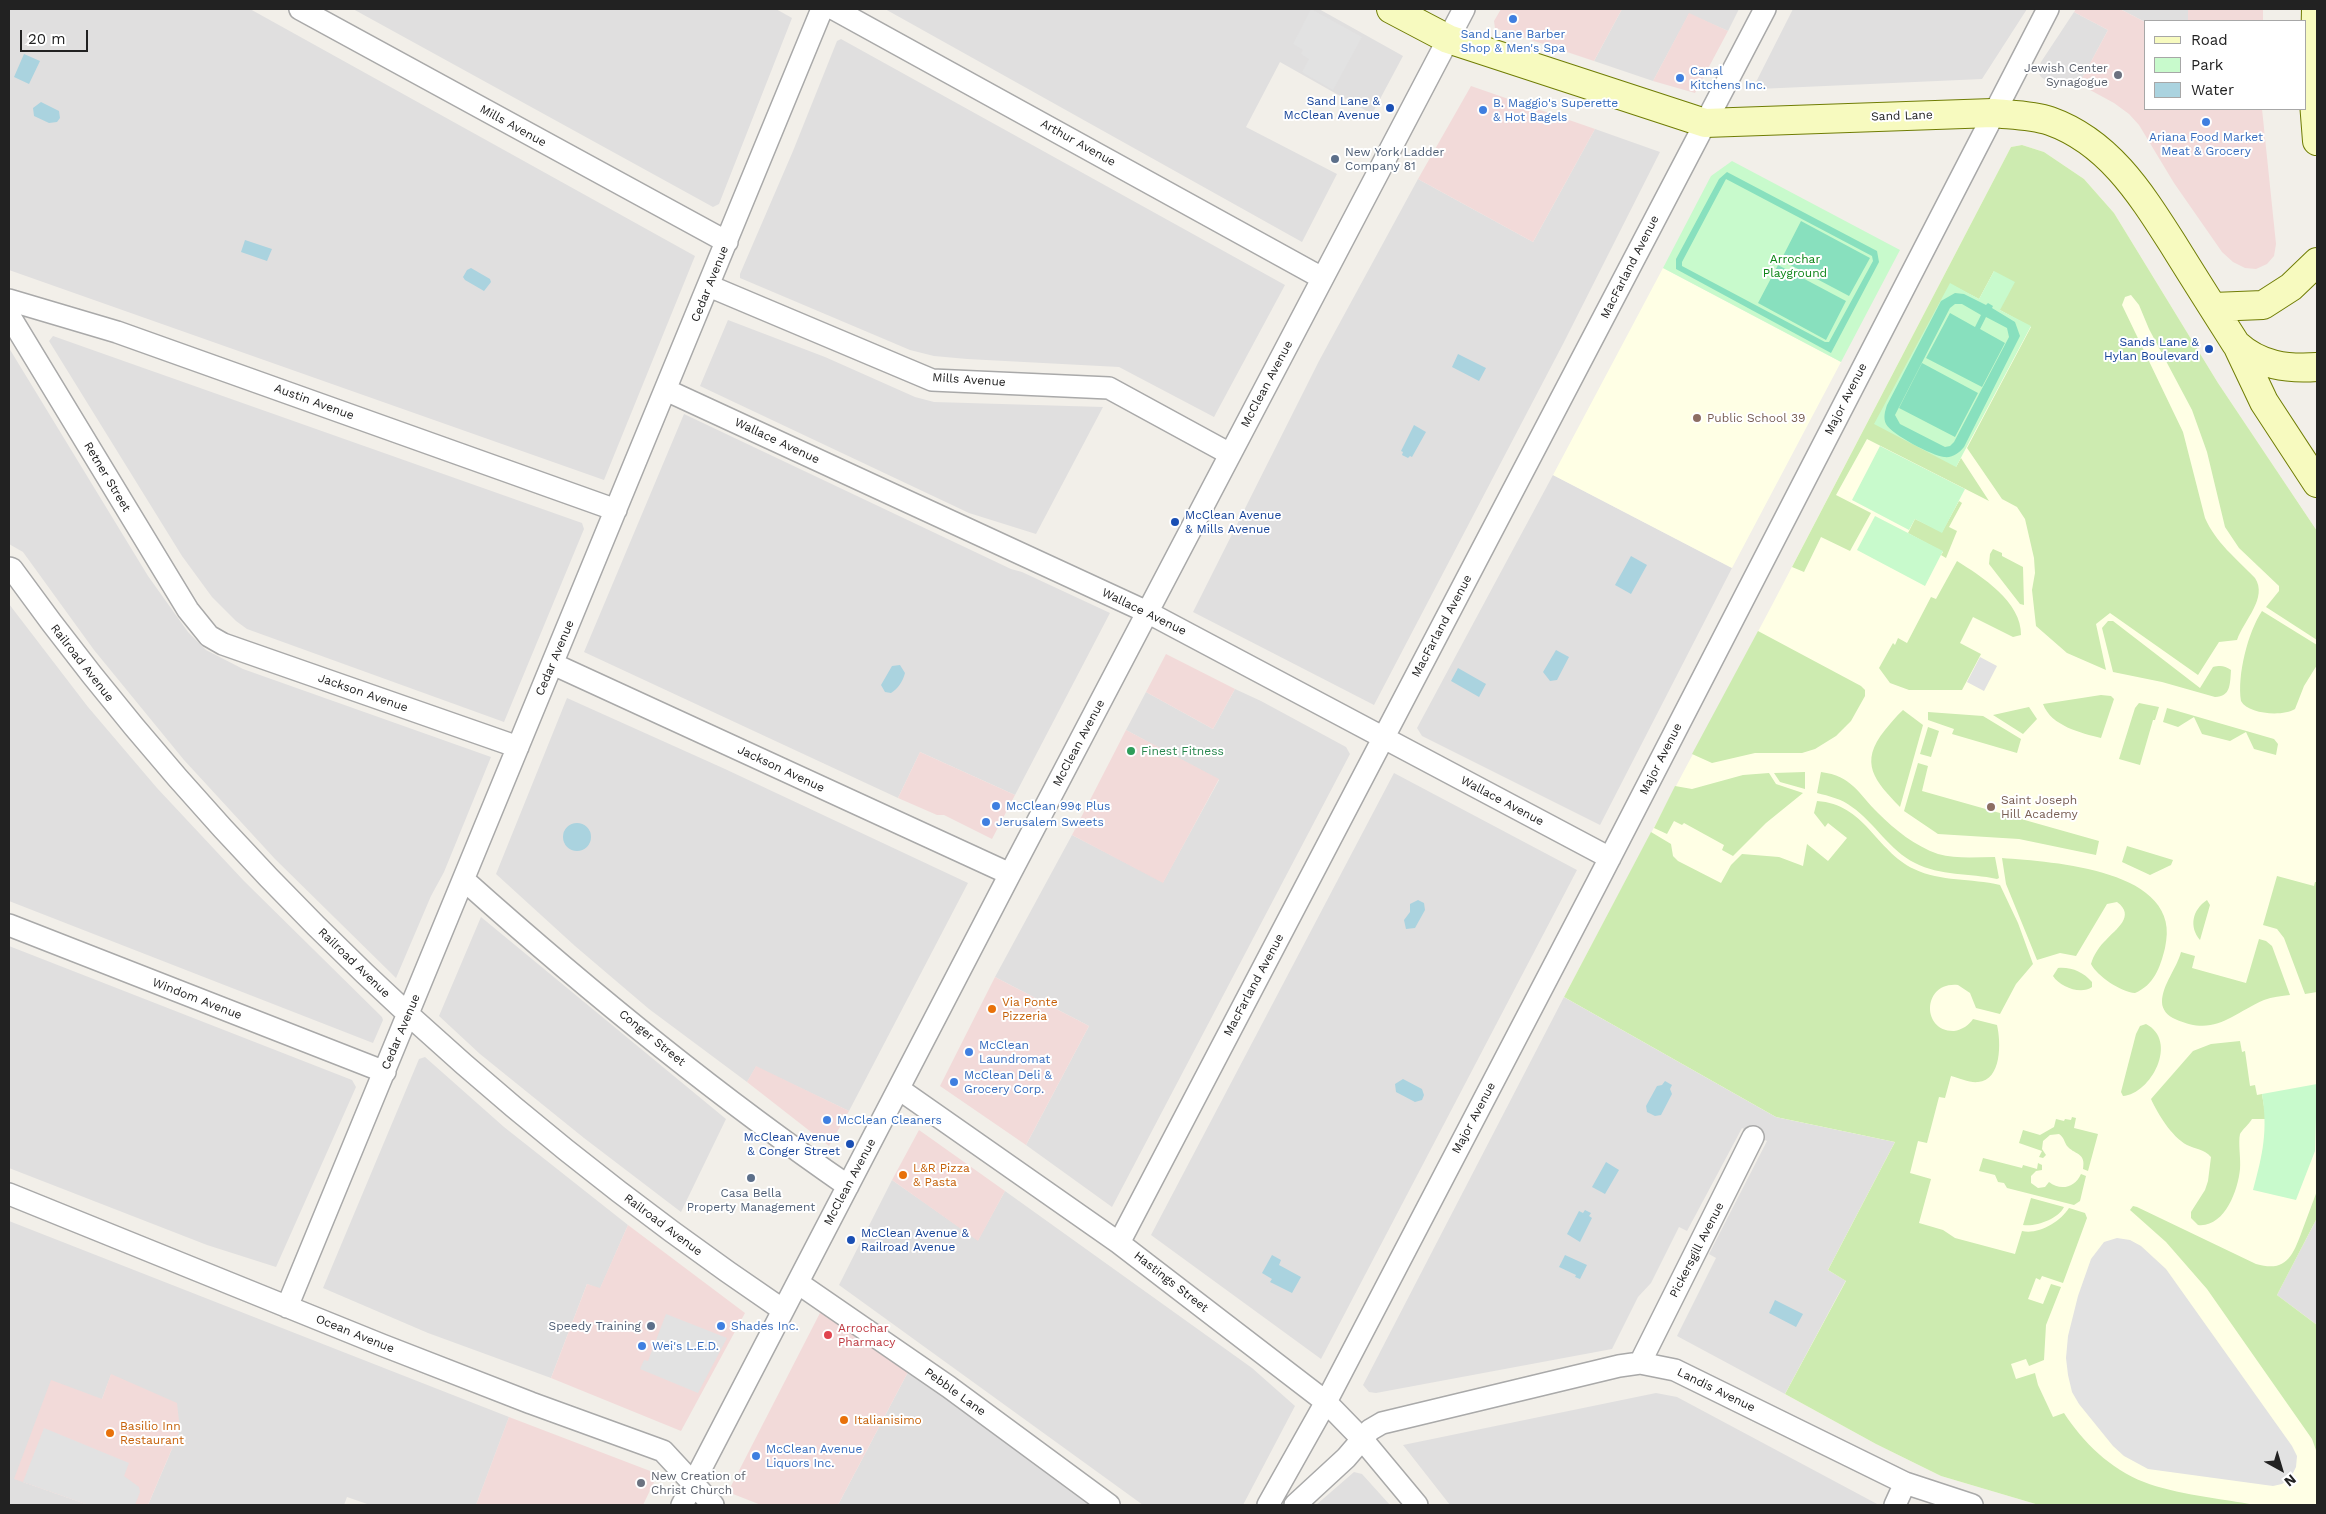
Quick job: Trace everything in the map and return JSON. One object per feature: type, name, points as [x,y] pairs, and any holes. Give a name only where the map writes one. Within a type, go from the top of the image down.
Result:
[{"type":"street","name":"Mills Avenue","points":[[300,9],[727,242]]},
{"type":"street","name":"Cedar Avenue","points":[[287,1307],[822,9]]},
{"type":"street","name":"Arthur Avenue","points":[[834,9],[1322,278]]},
{"type":"street","name":"Sand Lane","points":[[1392,9],[1448,39],[1705,123],[1993,113],[2034,116],[2064,127],[2090,143],[2114,162],[2143,196],[2236,344],[2253,357],[2273,365],[2294,368],[2317,367]]},
{"type":"street","name":"McClean Avenue","points":[[682,1505],[1010,874],[1464,9]]},
{"type":"street","name":"MacFarland Avenue","points":[[1119,1243],[1765,9]]},
{"type":"street","name":"Major Avenue","points":[[1268,1505],[1326,1402],[1610,858],[2048,9]]},
{"type":"street","points":[[2316,9],[2314,102],[2317,141]]},
{"type":"street","points":[[2213,307],[2262,305],[2291,288],[2317,262]]},
{"type":"street","name":"Mills Avenue","points":[[709,286],[932,380],[1109,388],[1230,454]]},
{"type":"street","name":"Austin Avenue","points":[[9,300],[117,332],[616,510]]},
{"type":"street","name":"Retner Street","points":[[9,315],[188,610],[209,636]]},
{"type":"street","points":[[2236,344],[2264,402],[2317,483]]},
{"type":"street","name":"Wallace Avenue","points":[[666,390],[1147,612],[1610,858]]},
{"type":"street","name":"Railroad Avenue","points":[[10,568],[58,633],[126,719],[278,887],[346,956],[469,1069],[640,1208],[720,1268],[783,1310]]},
{"type":"street","name":"Jackson Avenue","points":[[209,636],[223,644],[518,747]]},
{"type":"street","name":"Jackson Avenue","points":[[553,664],[1010,874]]},
{"type":"street","name":"Conger Street","points":[[464,880],[596,993],[737,1107],[848,1186]]},
{"type":"street","name":"Windom Avenue","points":[[9,925],[384,1072]]},
{"type":"street","name":"Hastings Street","points":[[899,1089],[1119,1243],[1326,1402],[1362,1439],[1417,1505]]},
{"type":"street","name":"Pickersgill Avenue","points":[[1640,1364],[1754,1137]]},
{"type":"street","name":"Ocean Avenue","points":[[9,1194],[287,1307],[531,1403],[663,1450],[713,1505]]},
{"type":"street","name":"Pebble Lane","points":[[798,1283],[949,1387],[1109,1505]]},
{"type":"street","name":"Landis Avenue","points":[[1362,1439],[1382,1424],[1399,1418],[1619,1366],[1640,1364],[1675,1370],[1905,1483],[1972,1505]]},
{"type":"street","points":[[1295,1505],[1346,1458],[1362,1439]]},
{"type":"street","points":[[1895,1505],[1905,1483]]},
{"type":"shaded area","points":[[9,9],[250,9],[695,256],[604,480],[9,270]]},
{"type":"shaded area","points":[[353,9],[776,9],[792,18],[719,204],[713,207]]},
{"type":"shaded area","points":[[885,9],[1319,9],[1403,56],[1372,114],[1280,62],[1246,127],[1337,174],[1302,242]]},
{"type":"shaded area","points":[[1311,9],[1362,37],[1333,90],[1302,72],[1309,59],[1301,54],[1303,50],[1293,44]]},
{"type":"shaded area","points":[[1501,9],[1622,9],[1594,61],[1495,28],[1494,21]]},
{"type":"shaded area","points":[[1622,9],[1739,9],[1728,31],[1689,14],[1653,81],[1594,61]]},
{"type":"shaded area","points":[[1793,9],[2027,9],[1982,79],[1758,89],[1755,84]]},
{"type":"shaded area","points":[[2076,9],[2120,9],[2144,21],[2144,110],[2262,110],[2276,244],[2274,256],[2267,264],[2256,269],[2245,268],[2233,262],[2222,252],[2174,183],[2139,125],[2129,114],[2114,103],[2079,84],[2108,30],[2074,12]]},
{"type":"shaded area","points":[[2120,9],[2188,9],[2188,20],[2144,21]]},
{"type":"shaded area","points":[[2188,9],[2263,9],[2263,20],[2188,20]]},
{"type":"shaded area","points":[[2074,12],[2108,30],[2079,84],[2047,81],[2038,72],[2041,62]]},
{"type":"shaded area","points":[[1689,13],[1728,31],[1695,93],[1653,81]]},
{"type":"shaded area","points":[[841,39],[1285,285],[1214,417],[1119,367],[967,359],[934,356],[910,350],[740,278],[740,274],[793,151],[837,41]]},
{"type":"shaded area","points":[[1471,86],[1595,129],[1533,242],[1418,179]]},
{"type":"shaded area","points":[[1595,129],[1660,152],[1563,344],[1374,705],[1193,612],[1319,361],[1418,179],[1533,242]]},
{"type":"shaded area","name":"Saint Joseph Hill Academy","points":[[2022,145],[2044,152],[2084,179],[2114,213],[2218,383],[2317,531],[2317,1218],[2277,1295],[2317,1325],[2317,1505],[2039,1505],[1941,1476],[1876,1444],[1785,1394],[1846,1281],[1828,1270],[1895,1142],[1776,1117],[1564,997],[1771,607],[2011,147]]},
{"type":"shaded area","name":"Public School 39","points":[[1663,268],[1841,362],[1732,568],[1553,475]]},
{"type":"shaded area","points":[[728,320],[825,357],[915,397],[934,402],[1103,407],[1036,534],[969,513],[700,386]]},
{"type":"shaded area","points":[[53,336],[582,523],[584,529],[504,722],[247,629],[236,621],[212,597],[182,556],[49,341]]},
{"type":"shaded area","points":[[9,348],[148,576],[188,632],[206,650],[243,669],[491,757],[444,872],[431,896],[396,978],[275,859],[184,760],[94,650],[23,552],[9,544]]},
{"type":"shaded area","points":[[684,414],[1011,569],[1022,572],[1110,613],[1015,795],[920,752],[898,798],[584,652]]},
{"type":"shaded area","points":[[1553,475],[1732,568],[1600,825],[1422,736],[1417,728]]},
{"type":"shaded area","points":[[9,604],[88,707],[157,788],[244,881],[382,1017],[383,1020],[373,1043],[9,901]]},
{"type":"shaded area","points":[[1166,654],[1235,689],[1213,729],[1146,692]]},
{"type":"shaded area","points":[[1980,657],[1997,666],[1984,691],[1967,682]]},
{"type":"shaded area","points":[[1235,689],[1346,747],[1350,754],[1112,1207],[1026,1145],[1089,1026],[995,977],[1072,835],[1163,882],[1219,780],[1126,730],[1146,692],[1213,729]]},
{"type":"shaded area","points":[[567,698],[725,769],[968,883],[849,1111],[756,1067],[747,1082],[649,1009],[575,946],[496,874]]},
{"type":"shaded area","points":[[1126,730],[1219,779],[1163,883],[1072,835]]},
{"type":"shaded area","points":[[920,752],[1015,795],[992,839],[944,815],[937,815],[898,798]]},
{"type":"shaded area","points":[[1394,773],[1577,870],[1321,1359],[1151,1235]]},
{"type":"shaded area","points":[[481,917],[726,1119],[681,1212],[584,1138],[480,1054],[439,1016]]},
{"type":"shaded area","points":[[9,946],[352,1080],[356,1087],[276,1267],[207,1245],[9,1168]]},
{"type":"shaded area","points":[[995,977],[1089,1026],[1026,1145],[940,1086]]},
{"type":"shaded area","points":[[1564,997],[1776,1117],[1895,1142],[1828,1270],[1846,1280],[1785,1394],[1677,1336],[1716,1258],[1709,1254],[1767,1141],[1742,1128],[1687,1231],[1679,1227],[1651,1283],[1638,1297],[1612,1349],[1376,1393],[1369,1392],[1363,1385]]},
{"type":"shaded area","points":[[425,1057],[504,1127],[628,1225],[600,1289],[587,1284],[551,1378],[428,1333],[323,1288],[419,1059]]},
{"type":"shaded area","points":[[756,1066],[849,1111],[829,1146],[747,1082]]},
{"type":"shaded area","points":[[919,1130],[1005,1191],[978,1241],[892,1180]]},
{"type":"shaded area","points":[[892,1180],[978,1240],[1005,1191],[1252,1368],[1295,1406],[1243,1505],[1143,1505],[839,1285]]},
{"type":"shaded area","points":[[2317,1218],[2317,1325],[2276,1295]]},
{"type":"shaded area","points":[[9,1221],[509,1417],[476,1505],[370,1505],[347,1497],[344,1505],[148,1505],[180,1430],[111,1375],[102,1399],[23,1482],[89,1505],[9,1505]]},
{"type":"shaded area","points":[[628,1225],[745,1313],[681,1431],[551,1378],[587,1284],[600,1288]]},
{"type":"shaded area","points":[[2117,1238],[2130,1240],[2141,1246],[2166,1269],[2292,1446],[2297,1456],[2296,1467],[2291,1477],[2282,1484],[2273,1486],[2148,1469],[2124,1456],[2113,1446],[2079,1404],[2072,1392],[2068,1375],[2066,1358],[2068,1336],[2078,1296],[2091,1259],[2104,1242]]},
{"type":"shaded area","points":[[821,1311],[908,1372],[838,1505],[761,1505],[728,1492]]},
{"type":"shaded area","points":[[666,1314],[727,1338],[698,1393],[640,1369],[644,1360],[648,1361]]},
{"type":"shaded area","points":[[908,1372],[1023,1453],[1093,1505],[838,1505]]},
{"type":"shaded area","points":[[111,1374],[177,1403],[180,1430],[148,1505],[89,1505],[14,1479],[51,1380],[102,1399]]},
{"type":"shaded area","points":[[1656,1393],[1677,1397],[1879,1505],[1450,1505],[1403,1445]]},
{"type":"shaded area","points":[[509,1417],[658,1474],[643,1505],[476,1505]]},
{"type":"shaded area","points":[[44,1428],[129,1463],[124,1476],[139,1487],[140,1492],[135,1505],[89,1505],[23,1482]]},
{"type":"shaded area","points":[[1354,1472],[1362,1474],[1390,1505],[1316,1505]]},
{"type":"green space","points":[[2022,145],[2044,152],[2084,179],[2114,213],[2218,383],[2317,531],[2317,640],[2266,607],[2279,591],[2279,586],[2239,548],[2225,527],[2207,452],[2192,410],[2149,329],[2139,305],[2131,295],[2125,297],[2122,305],[2183,432],[2205,518],[2221,543],[2255,578],[2259,593],[2257,601],[2237,640],[2219,642],[2198,675],[2110,613],[2096,624],[2106,670],[2067,653],[2036,626],[2032,590],[2035,573],[2034,558],[2025,519],[2017,507],[2002,499],[1967,448],[2031,327],[2000,310],[1994,271],[1979,299],[1950,284],[1956,467],[1961,458],[1989,501],[1867,439],[1836,495],[1871,513],[1850,551],[1821,537],[1804,572],[1792,567],[2011,147]]},
{"type":"green space","name":"Arrochar Playground","points":[[1732,161],[1900,250],[1841,362],[1663,268],[1711,176]]},
{"type":"green space","points":[[1727,172],[1877,251],[1879,262],[1831,353],[1676,269],[1676,259],[1719,179]],"holes":[[[1726,179],[1872,256],[1873,261],[1829,342],[1825,342],[1682,266],[1682,262]]]},
{"type":"green space","points":[[1801,221],[1870,258],[1849,296],[1781,260]]},
{"type":"green space","points":[[1778,265],[1846,301],[1826,340],[1758,303]]},
{"type":"green space","points":[[1994,271],[2015,282],[2000,310],[2031,326],[1956,467],[1874,424],[1950,283],[1979,299]]},
{"type":"green space","points":[[1955,293],[1964,294],[1986,305],[1988,303],[1993,306],[1992,308],[2015,322],[2020,336],[1964,447],[1956,455],[1950,457],[1931,453],[1904,439],[1889,428],[1884,417],[1887,405],[1941,301]],"holes":[[[1955,304],[1962,304],[1981,315],[1975,327],[1950,313],[1926,358],[1982,387],[2005,343],[1980,329],[1986,317],[2007,328],[2009,337],[1954,442],[1950,446],[1945,447],[1900,424],[1895,415],[1950,308]]]},
{"type":"green space","points":[[1922,363],[1978,393],[1955,437],[1899,408]]},
{"type":"green space","points":[[1880,446],[1965,489],[1942,533],[1915,519],[1909,530],[1852,500]]},
{"type":"green space","points":[[1959,501],[1962,503],[1949,527],[1957,531],[1946,558],[1941,555],[1943,552],[1908,533],[1915,519],[1942,532]]},
{"type":"green space","points":[[1875,516],[1943,551],[1925,586],[1857,550]]},
{"type":"green space","points":[[1993,549],[2023,567],[2024,605],[2020,604],[1989,564],[1990,554]]},
{"type":"green space","points":[[1957,561],[1988,582],[2008,601],[2020,623],[2021,635],[2013,637],[1973,617],[1960,643],[1981,654],[1962,690],[1909,690],[1890,683],[1879,668],[1893,643],[1895,645],[1898,638],[1907,643],[1931,597],[1936,599]]},
{"type":"green space","points":[[2262,611],[2317,645],[2317,665],[2304,686],[2295,709],[2282,713],[2266,713],[2251,709],[2241,701],[2242,667],[2245,654],[2252,630]]},
{"type":"green space","points":[[2108,621],[2113,621],[2200,688],[2213,667],[2221,666],[2231,670],[2227,692],[2224,695],[2215,697],[2162,682],[2113,672],[2102,628]]},
{"type":"green space","points":[[1758,631],[1861,686],[1865,690],[1865,696],[1851,721],[1836,736],[1815,749],[1802,753],[1755,753],[1712,763],[1692,754]]},
{"type":"green space","points":[[2101,695],[2111,696],[2114,699],[2101,738],[2076,731],[2060,723],[2047,712],[2043,704]]},
{"type":"green space","points":[[2139,703],[2159,707],[2155,720],[2153,720],[2140,765],[2119,759],[2135,708]]},
{"type":"green space","points":[[2029,707],[2037,719],[2023,734],[1993,715]]},
{"type":"green space","points":[[2167,708],[2274,739],[2278,744],[2276,755],[2254,749],[2246,732],[2230,741],[2202,734],[2194,717],[2178,727],[2163,722]]},
{"type":"green space","points":[[1903,710],[1923,725],[1900,807],[1877,780],[1871,762],[1872,752],[1877,742]]},
{"type":"green space","points":[[1928,712],[1983,716],[2021,739],[2017,753],[1952,734],[1954,729],[1928,720]]},
{"type":"green space","points":[[1928,727],[1939,731],[1931,757],[1920,754]]},
{"type":"green space","points":[[1918,763],[1928,766],[1922,791],[2099,841],[2096,855],[2019,839],[1938,834],[1904,811]]},
{"type":"green space","points":[[1805,772],[1805,789],[1780,782],[1774,773]]},
{"type":"green space","points":[[1821,772],[1840,777],[1854,786],[1891,825],[1913,842],[1930,851],[1952,857],[1995,857],[1999,878],[1935,870],[1906,858],[1860,813],[1848,804],[1817,793]]},
{"type":"green space","points":[[1769,773],[1776,784],[1803,793],[1766,823],[1733,856],[1722,850],[1724,845],[1684,823],[1682,825],[1674,821],[1667,834],[1654,828],[1675,786],[1692,789],[1743,775]]},
{"type":"green space","points":[[1817,801],[1833,804],[1847,810],[1859,819],[1889,851],[1914,869],[1945,878],[2000,885],[2018,923],[2033,964],[2016,984],[2000,1014],[1976,1008],[1970,993],[1958,985],[1946,986],[1932,998],[1931,1016],[1936,1024],[1943,1029],[1960,1030],[1973,1019],[1997,1025],[1999,1041],[1998,1059],[1992,1075],[1986,1080],[1972,1082],[1951,1076],[1945,1098],[1939,1097],[1927,1143],[1918,1141],[1910,1173],[1931,1179],[1919,1223],[1943,1230],[1955,1238],[2015,1254],[2022,1231],[2028,1232],[2042,1229],[2060,1218],[2069,1208],[2085,1213],[2087,1218],[2063,1283],[2042,1276],[2040,1280],[2036,1278],[2028,1299],[2043,1304],[2051,1284],[2061,1287],[2046,1325],[2044,1360],[2029,1366],[2026,1359],[2011,1364],[2016,1379],[2035,1373],[2038,1385],[2053,1417],[2064,1413],[2071,1424],[2098,1454],[2120,1470],[2144,1482],[2170,1490],[2256,1505],[2039,1505],[1941,1476],[1876,1444],[1785,1394],[1846,1281],[1828,1270],[1895,1142],[1776,1117],[1564,997],[1651,832],[1671,844],[1673,856],[1678,861],[1721,883],[1731,865],[1742,854],[1779,857],[1803,866],[1807,844],[1828,861],[1847,838],[1828,823],[1825,827],[1814,813]]},
{"type":"green space","points":[[2127,846],[2173,860],[2171,865],[2150,875],[2122,862]]},
{"type":"green space","points":[[2002,858],[2081,867],[2110,875],[2135,886],[2155,901],[2166,922],[2165,948],[2152,981],[2142,990],[2135,993],[2129,992],[2117,987],[2104,978],[2091,964],[2099,948],[2119,927],[2125,917],[2125,912],[2117,902],[2107,904],[2076,956],[2060,953],[2037,960],[2006,884]]},
{"type":"green space","points":[[2277,876],[2314,886],[2315,882],[2317,882],[2317,992],[2305,994],[2284,938],[2277,929],[2263,925]]},
{"type":"green space","points":[[2207,900],[2210,905],[2200,940],[2193,924],[2195,914]]},
{"type":"green space","points":[[2259,939],[2266,941],[2272,946],[2290,995],[2264,1000],[2222,1022],[2212,1025],[2189,1024],[2172,1018],[2166,1012],[2162,1005],[2164,989],[2181,952],[2195,956],[2192,968],[2246,983]]},
{"type":"green space","points":[[2058,968],[2073,969],[2085,975],[2092,982],[2092,987],[2077,990],[2060,983],[2053,976]]},
{"type":"green space","points":[[2146,1024],[2156,1032],[2160,1042],[2161,1054],[2151,1077],[2143,1086],[2133,1093],[2123,1096],[2121,1092],[2136,1034],[2140,1026]]},
{"type":"green space","points":[[2240,1041],[2242,1052],[2245,1051],[2250,1086],[2255,1085],[2257,1095],[2262,1094],[2266,1119],[2252,1119],[2240,1134],[2239,1178],[2228,1206],[2215,1221],[2198,1225],[2191,1218],[2191,1212],[2205,1190],[2211,1157],[2181,1141],[2161,1118],[2151,1099],[2193,1051],[2211,1044]]},
{"type":"green space","points":[[2317,1084],[2315,1151],[2296,1200],[2253,1190],[2264,1142],[2265,1119],[2262,1094]]},
{"type":"green space","points":[[2072,1117],[2076,1118],[2074,1128],[2098,1134],[2088,1171],[2083,1169],[2082,1157],[2068,1147],[2059,1134],[2050,1135],[2043,1141],[2042,1149],[2046,1155],[2043,1158],[2039,1157],[2042,1151],[2019,1143],[2023,1130],[2040,1135],[2054,1127],[2056,1119],[2064,1121],[2065,1119],[2071,1120]]},
{"type":"green space","points":[[1983,1158],[2022,1168],[2023,1165],[2037,1169],[2038,1163],[2042,1165],[2042,1170],[2036,1171],[2031,1176],[2031,1183],[2038,1188],[2045,1187],[2049,1182],[2058,1187],[2067,1187],[2075,1182],[2081,1174],[2086,1176],[2080,1201],[2074,1205],[2007,1188],[2004,1183],[1998,1182],[1995,1175],[1979,1171]]},
{"type":"green space","points":[[2317,1191],[2317,1218],[2277,1295],[2317,1325],[2317,1453],[2312,1439],[2207,1289],[2166,1242],[2130,1210],[2133,1206],[2137,1207],[2256,1264],[2275,1266],[2282,1264],[2292,1254]]},
{"type":"green space","points":[[2031,1198],[2064,1207],[2057,1215],[2046,1221],[2034,1225],[2023,1225]]},
{"type":"water","points":[[24,54],[40,61],[29,84],[14,77]]},
{"type":"water","points":[[41,102],[59,111],[60,118],[57,122],[49,123],[34,116],[33,108]]},
{"type":"water","points":[[245,240],[272,249],[267,261],[241,252]]},
{"type":"water","points":[[471,268],[490,279],[491,282],[484,291],[463,277],[467,270]]},
{"type":"water","points":[[1458,354],[1486,368],[1479,381],[1452,367]]},
{"type":"water","points":[[1414,425],[1426,432],[1412,457],[1408,458],[1402,455],[1403,452],[1401,451]]},
{"type":"water","points":[[1631,556],[1647,565],[1631,594],[1615,585]]},
{"type":"water","points":[[1556,650],[1569,657],[1557,680],[1550,681],[1543,672]]},
{"type":"water","points":[[900,665],[905,673],[902,682],[891,693],[885,692],[881,685],[892,666]]},
{"type":"water","points":[[1458,668],[1486,684],[1479,697],[1451,681]]},
{"type":"water","points":[[577,823],[587,827],[591,837],[587,847],[577,851],[567,847],[563,837],[567,827]]},
{"type":"water","points":[[1418,900],[1424,903],[1425,910],[1415,928],[1406,929],[1404,920],[1410,912],[1410,904]]},
{"type":"water","points":[[1403,1079],[1422,1089],[1424,1095],[1422,1100],[1415,1102],[1396,1092],[1395,1084]]},
{"type":"water","points":[[1665,1081],[1672,1085],[1670,1089],[1672,1094],[1661,1115],[1655,1116],[1647,1112],[1646,1106],[1657,1086],[1662,1085]]},
{"type":"water","points":[[1606,1162],[1619,1170],[1605,1194],[1592,1187]]},
{"type":"water","points":[[1585,1210],[1591,1213],[1589,1216],[1592,1218],[1580,1242],[1567,1234],[1579,1211],[1583,1213]]},
{"type":"water","points":[[1272,1255],[1281,1260],[1279,1265],[1301,1277],[1292,1293],[1270,1282],[1272,1279],[1262,1273]]},
{"type":"water","points":[[1565,1255],[1587,1265],[1580,1279],[1559,1267]]},
{"type":"water","points":[[1775,1300],[1803,1314],[1796,1327],[1769,1313]]},
{"type":"place","name":"Sand Lane Barber Shop & Men's Spa","points":[[1513,19]]},
{"type":"place","name":"Jewish Center Synagogue","points":[[2118,75]]},
{"type":"place","name":"Canal Kitchens Inc.","points":[[1680,78]]},
{"type":"place","name":"Sand Lane & McClean Avenue","points":[[1390,108]]},
{"type":"place","name":"B. Maggio's Superette & Hot Bagels","points":[[1483,110]]},
{"type":"place","name":"Ariana Food Market Meat & Grocery","points":[[2206,122]]},
{"type":"place","name":"New York Ladder Company 81","points":[[1335,159]]},
{"type":"place","name":"Sands Lane & Hylan Boulevard","points":[[2209,349]]},
{"type":"place","name":"Public School 39","points":[[1697,418]]},
{"type":"place","name":"McClean Avenue & Mills Avenue","points":[[1175,522]]},
{"type":"place","name":"Finest Fitness","points":[[1131,751]]},
{"type":"place","name":"McClean 99¢ Plus","points":[[996,806]]},
{"type":"place","name":"Saint Joseph Hill Academy","points":[[1991,807]]},
{"type":"place","name":"Jerusalem Sweets","points":[[986,822]]},
{"type":"place","name":"Via Ponte Pizzeria","points":[[992,1009]]},
{"type":"place","name":"McClean Laundromat","points":[[969,1052]]},
{"type":"place","name":"McClean Deli & Grocery Corp.","points":[[954,1082]]},
{"type":"place","name":"McClean Cleaners","points":[[827,1120]]},
{"type":"place","name":"McClean Avenue & Conger Street","points":[[850,1144]]},
{"type":"place","name":"L&R Pizza & Pasta","points":[[903,1175]]},
{"type":"place","name":"Casa Bella Property Management","points":[[751,1178]]},
{"type":"place","name":"McClean Avenue & Railroad Avenue","points":[[851,1240]]},
{"type":"place","name":"Speedy Training","points":[[651,1326]]},
{"type":"place","name":"Shades Inc.","points":[[721,1326]]},
{"type":"place","name":"Arrochar Pharmacy","points":[[828,1335]]},
{"type":"place","name":"Wei's L.E.D.","points":[[642,1346]]},
{"type":"place","name":"Italianisimo","points":[[844,1420]]},
{"type":"place","name":"Basilio Inn Restaurant","points":[[110,1433]]},
{"type":"place","name":"McClean Avenue Liquors Inc.","points":[[756,1456]]},
{"type":"place","name":"New Creation of Christ Church","points":[[641,1483]]}]
